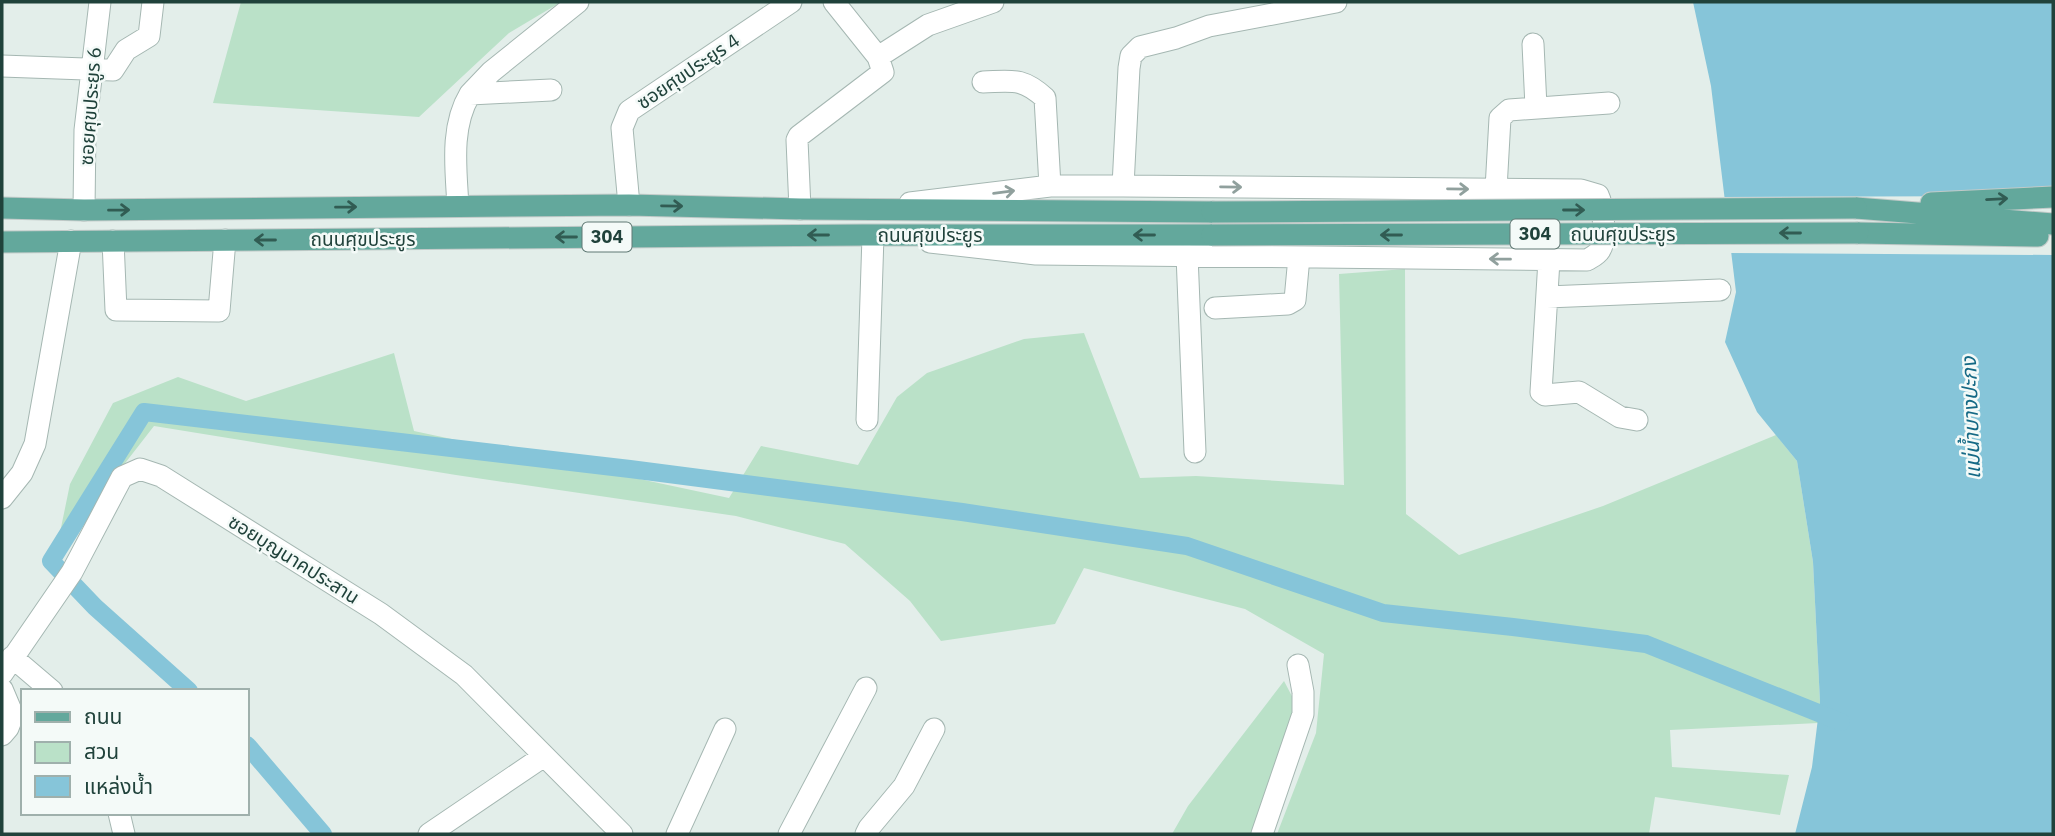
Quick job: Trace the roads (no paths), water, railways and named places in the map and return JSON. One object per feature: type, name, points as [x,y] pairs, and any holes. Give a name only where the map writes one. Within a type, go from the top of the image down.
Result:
[{"type":"main road","name":"ถนนศุขประยูร","points":[[2,208],[84,210],[629,205],[1212,212],[1856,208],[2053,197]]},
{"type":"main road","name":"ถนนศุขประยูร","points":[[1856,208],[2044,223]]},
{"type":"main road","name":"ถนนศุขประยูร","points":[[1858,233],[2044,223]]},
{"type":"main road","name":"ถนนศุขประยูร","points":[[2,242],[1858,233],[2053,237]]},
{"type":"street","name":"ซอยศุขประยูร 6","points":[[84,210],[85,130],[100,2]]},
{"type":"street","points":[[2,66],[113,70],[126,51],[149,36],[153,2]]},
{"type":"street","points":[[458,206],[455,153],[461,109],[470,94],[491,72],[578,2]]},
{"type":"street","name":"ซอยศุขประยูร 4","points":[[629,205],[622,128],[629,111],[791,2]]},
{"type":"street","points":[[800,209],[797,140],[802,133],[879,77],[883,69],[878,57],[834,2]]},
{"type":"street","points":[[878,57],[928,25],[993,2]]},
{"type":"street","points":[[1123,186],[1129,68],[1131,56],[1140,47],[1209,26],[1336,2]]},
{"type":"street","points":[[1533,44],[1536,107]]},
{"type":"street","points":[[982,82],[1023,83],[1045,98],[1050,186]]},
{"type":"street","points":[[470,94],[551,90]]},
{"type":"street","points":[[1496,190],[1500,118],[1509,110],[1609,103]]},
{"type":"street","points":[[863,208],[1050,186],[1581,190],[1598,195],[1602,204],[1603,236],[1603,247],[1598,254],[1587,260],[1036,254],[868,236],[867,420]]},
{"type":"street","points":[[113,241],[116,310],[219,312],[225,240]]},
{"type":"street","points":[[2,498],[22,473],[35,444],[71,241]]},
{"type":"street","points":[[1186,255],[1195,452]]},
{"type":"street","points":[[1215,308],[1288,304],[1295,300],[1299,257]]},
{"type":"street","points":[[1549,260],[1541,392],[1545,395],[1579,392],[1620,417],[1637,420]]},
{"type":"street","points":[[1547,297],[1720,290]]},
{"type":"street","name":"ซอยบุญนาคประสาน","points":[[7,666],[72,572],[122,477],[139,469],[161,477],[381,614],[464,675],[622,834]]},
{"type":"street","points":[[1262,834],[1303,714],[1303,692],[1298,664]]},
{"type":"street","points":[[7,666],[48,689]]},
{"type":"street","points":[[789,834],[866,688]]},
{"type":"street","points":[[2,689],[13,715],[2,735]]},
{"type":"street","points":[[677,834],[725,729]]},
{"type":"street","points":[[866,834],[904,786],[934,729]]},
{"type":"street","points":[[429,834],[544,756]]},
{"type":"street","points":[[119,815],[124,834]]},
{"type":"water","name":"แม่น้ำบางปะกง","points":[[1693,2],[2053,2],[2053,834],[1795,834],[1812,767],[1820,702],[1813,562],[1797,461],[1757,412],[1725,342],[1736,292],[1711,86]]},
{"type":"waterway","points":[[187,689],[95,607],[51,561],[144,412],[630,469],[962,512],[1187,546],[1383,613],[1646,644],[1841,722]]},
{"type":"waterway","points":[[248,746],[323,834]]}]
